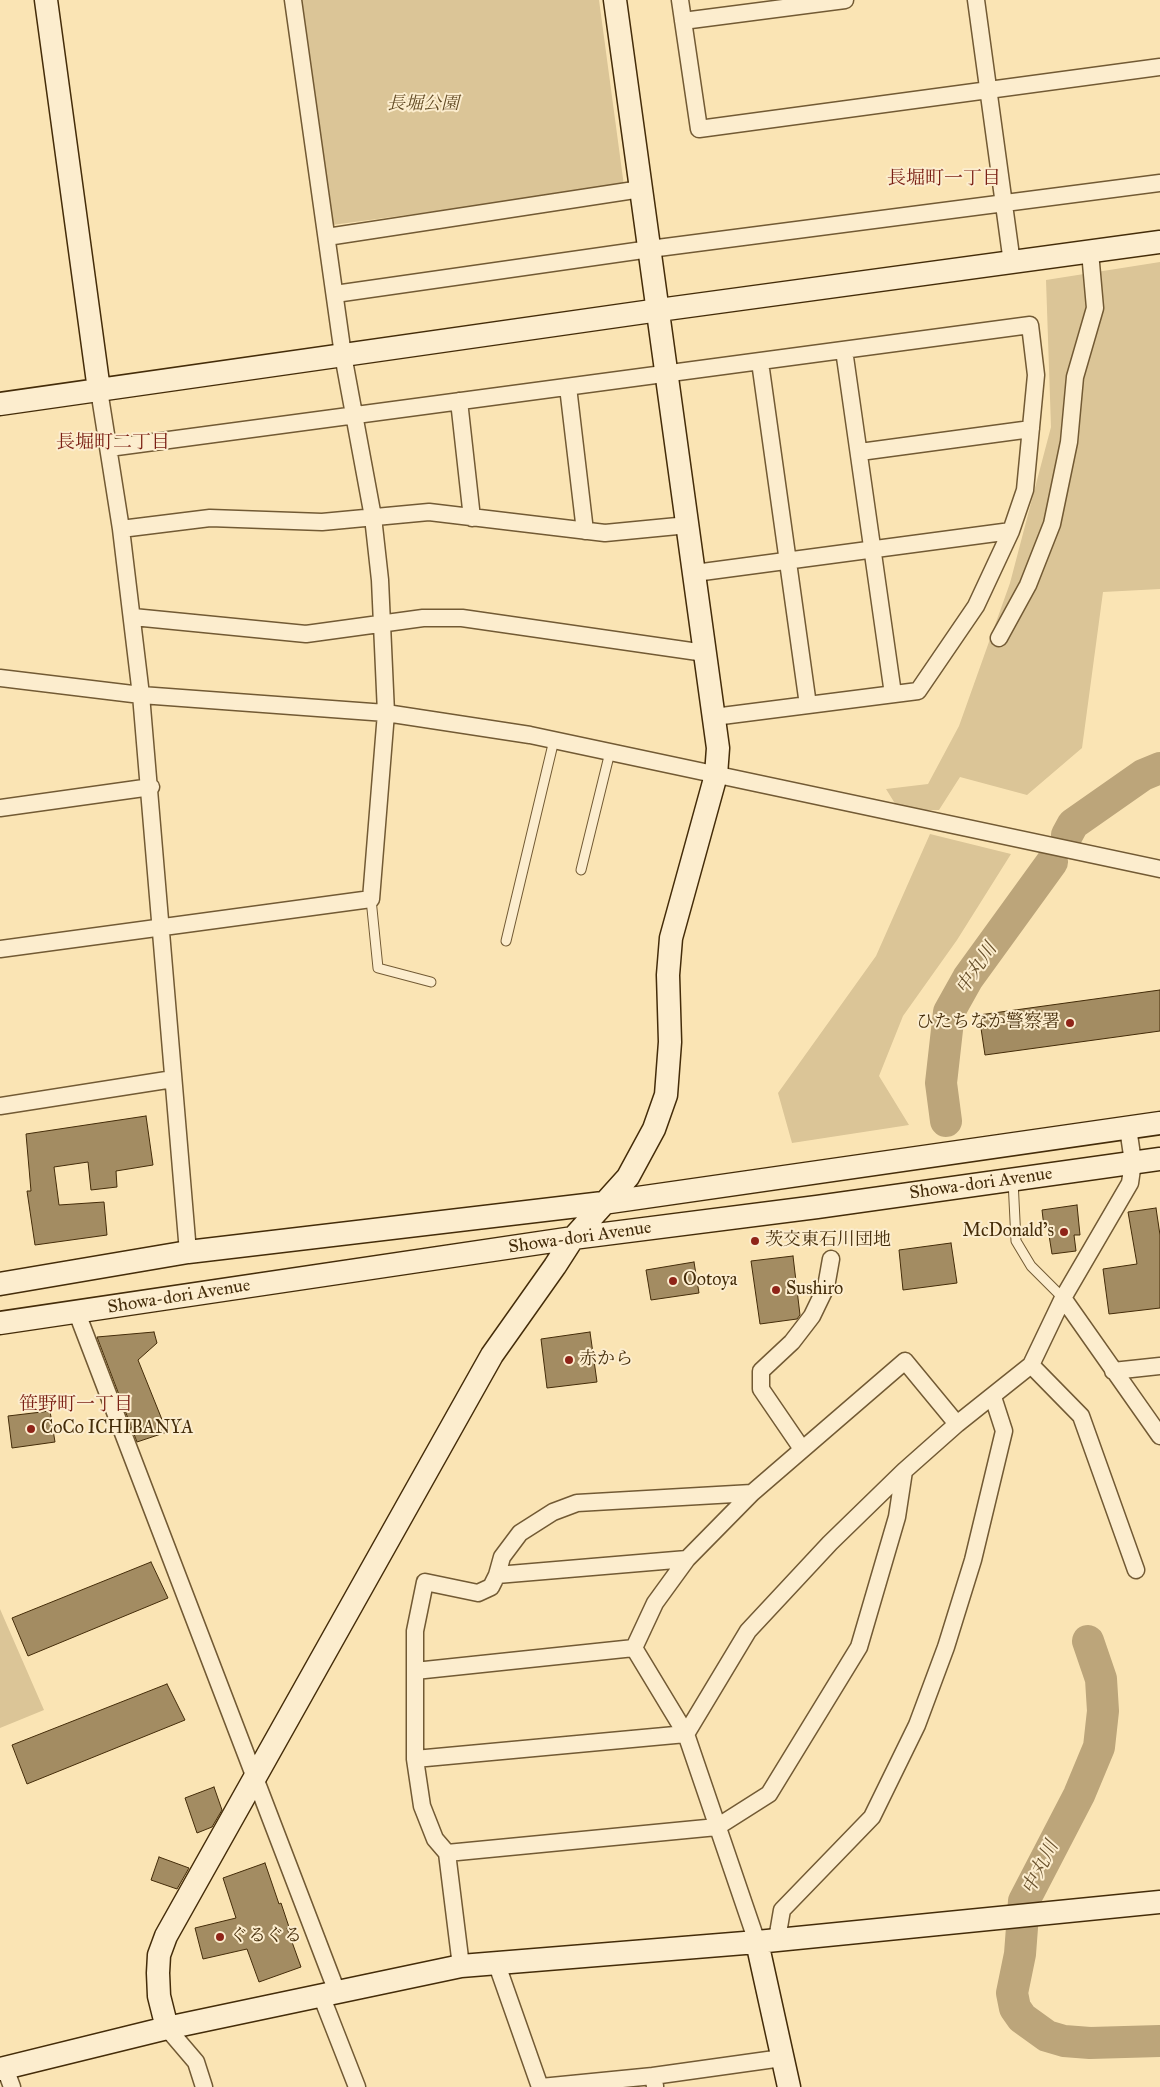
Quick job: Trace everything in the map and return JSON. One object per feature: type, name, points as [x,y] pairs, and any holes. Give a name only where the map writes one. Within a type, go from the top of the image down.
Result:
[{"type":"street","points":[[46,0],[99,390],[110,448],[133,617],[150,787],[188,1252]]},
{"type":"street","points":[[0,949],[371,899],[386,713],[380,580],[373,517],[343,355],[293,0]]},
{"type":"street","points":[[204,2087],[196,2062],[167,2028],[159,1996],[159,1955],[166,1936],[487,1362],[573,1238],[603,1202],[628,1178],[654,1129],[666,1095],[670,1042],[668,975],[671,938],[716,775],[718,748],[615,0]]},
{"type":"street","points":[[680,0],[699,129],[1160,67]]},
{"type":"street","points":[[683,22],[844,0]]},
{"type":"street","points":[[976,0],[1012,263]]},
{"type":"street","points":[[335,294],[650,249],[1160,183]]},
{"type":"street","points":[[327,237],[642,189]]},
{"type":"street","points":[[0,404],[659,310],[1160,242]]},
{"type":"street","points":[[999,638],[1028,585],[1052,524],[1070,442],[1075,376],[1095,308],[1090,252]]},
{"type":"street","points":[[110,448],[1030,325],[1036,376],[1025,490],[1012,531],[976,606],[918,691],[714,716]]},
{"type":"street","points":[[844,350],[893,694]]},
{"type":"street","points":[[760,362],[808,705]]},
{"type":"street","points":[[568,387],[584,531]]},
{"type":"street","points":[[459,400],[472,518]]},
{"type":"street","points":[[860,452],[1031,429]]},
{"type":"street","points":[[121,529],[210,518],[322,522],[429,512],[605,533],[688,524]]},
{"type":"street","points":[[695,573],[872,548],[1012,531]]},
{"type":"street","points":[[133,617],[306,634],[423,618],[462,618],[705,652]]},
{"type":"street","points":[[0,678],[141,695],[386,713],[554,740],[1160,869]]},
{"type":"street","points":[[0,808],[150,787]]},
{"type":"street","points":[[0,1106],[173,1079]]},
{"type":"street","name":"Showa-dori Avenue","points":[[0,1284],[188,1252],[603,1202],[1160,1123]]},
{"type":"street","points":[[686,1734],[748,1630],[830,1543],[904,1471],[957,1424],[1031,1365],[1063,1298],[1130,1183],[1132,1162],[1128,1128]]},
{"type":"street","name":"Showa-dori Avenue","points":[[0,1323],[573,1238],[1160,1159]]},
{"type":"street","points":[[802,1449],[761,1389],[761,1371],[792,1342],[812,1316],[826,1287],[831,1259]]},
{"type":"street","points":[[1063,1298],[1160,1436]]},
{"type":"street","points":[[77,1313],[256,1778],[329,1993],[356,2087]]},
{"type":"street","points":[[634,1648],[655,1603],[687,1560],[752,1493],[906,1361],[957,1424]]},
{"type":"street","points":[[1031,1365],[1081,1416],[1136,1570]]},
{"type":"street","points":[[1113,1371],[1160,1366]]},
{"type":"street","points":[[767,1941],[782,1910],[872,1817],[917,1725],[946,1648],[973,1560],[1004,1431],[993,1397]]},
{"type":"street","points":[[447,1853],[717,1827],[769,1794],[859,1648],[897,1517],[904,1471]]},
{"type":"street","points":[[461,1966],[447,1853],[435,1839],[422,1806],[415,1760],[416,1631],[425,1582],[478,1593],[491,1587],[497,1575],[502,1557],[520,1534],[553,1512],[577,1503],[752,1493]]},
{"type":"street","points":[[497,1575],[687,1560]]},
{"type":"street","points":[[634,1648],[686,1734],[717,1827],[767,1941],[782,2058],[789,2087]]},
{"type":"street","points":[[415,1671],[634,1648]]},
{"type":"street","points":[[415,1760],[686,1734]]},
{"type":"street","points":[[5,2074],[167,2028],[461,1966],[767,1941],[1160,1902]]},
{"type":"street","points":[[496,1962],[540,2087],[654,2082],[782,2058]]},
{"type":"lane","points":[[506,941],[554,740]]},
{"type":"lane","points":[[580,870],[610,752]]},
{"type":"lane","points":[[371,899],[378,968],[431,982]]},
{"type":"lane","points":[[1013,1180],[1016,1241],[1031,1266],[1063,1298]]},
{"type":"green space","name":"長堀公園","points":[[301,0],[599,0],[624,186],[332,225]]},
{"type":"green space","points":[[1160,262],[1160,589],[1103,592],[1082,748],[1027,795],[960,777],[939,810],[899,810],[886,789],[928,784],[959,726],[1010,583],[1051,427],[1046,280]]},
{"type":"green space","points":[[930,834],[1011,854],[957,940],[903,1016],[879,1076],[909,1125],[792,1143],[778,1093],[876,956]]},
{"type":"green space","points":[[0,1609],[44,1710],[0,1728]]},
{"type":"building","name":"ひたちなか警察署","points":[[1160,990],[1160,1031],[985,1055],[979,1015]]},
{"type":"building","points":[[146,1116],[153,1165],[116,1171],[117,1187],[91,1190],[88,1162],[54,1167],[59,1205],[104,1202],[107,1235],[35,1245],[27,1191],[31,1191],[26,1134]]},
{"type":"building","name":"McDonald's","points":[[1077,1205],[1080,1235],[1074,1235],[1076,1251],[1052,1254],[1048,1229],[1044,1227],[1042,1210]]},
{"type":"building","points":[[1156,1208],[1160,1235],[1160,1308],[1109,1314],[1103,1269],[1137,1264],[1128,1212]]},
{"type":"building","points":[[951,1243],[957,1283],[903,1290],[899,1250]]},
{"type":"building","name":"Sushiro","points":[[793,1256],[800,1315],[797,1319],[760,1324],[751,1261]]},
{"type":"building","name":"Ootoya","points":[[694,1262],[699,1293],[651,1300],[646,1270]]},
{"type":"building","points":[[154,1332],[157,1343],[138,1360],[167,1432],[137,1442],[97,1337]]},
{"type":"building","name":"赤から","points":[[590,1332],[597,1382],[547,1388],[541,1339]]},
{"type":"building","name":"CoCo ICHIBANYA","points":[[50,1411],[55,1442],[12,1448],[8,1416]]},
{"type":"building","points":[[151,1562],[168,1598],[28,1656],[12,1618]]},
{"type":"building","points":[[167,1684],[185,1720],[27,1784],[12,1745]]},
{"type":"building","points":[[214,1787],[222,1810],[212,1827],[197,1833],[185,1798]]},
{"type":"building","points":[[159,1857],[189,1868],[177,1889],[151,1880]]},
{"type":"building","points":[[265,1863],[279,1904],[281,1903],[289,1927],[287,1928],[301,1967],[259,1982],[247,1949],[203,1959],[195,1928],[236,1918],[223,1878]]},
{"type":"waterway","points":[[1067,835],[1073,824],[1143,775],[1160,768]]},
{"type":"waterway","name":"中丸川","points":[[946,1121],[941,1083],[949,1012],[968,978],[1052,862]]},
{"type":"waterway","name":"中丸川","points":[[1088,1641],[1101,1679],[1103,1711],[1099,1747],[1079,1795],[1024,1901],[1020,1954],[1012,1993],[1015,2008],[1022,2018],[1047,2036],[1064,2041],[1090,2043],[1160,2041]]},
{"type":"place","name":"ひたちなか警察署","points":[[1070,1023]]},
{"type":"place","name":"McDonald's","points":[[1064,1232]]},
{"type":"place","name":"茨交東石川団地","points":[[755,1241]]},
{"type":"place","name":"Ootoya","points":[[673,1281]]},
{"type":"place","name":"Sushiro","points":[[776,1290]]},
{"type":"place","name":"赤から","points":[[569,1360]]},
{"type":"place","name":"CoCo ICHIBANYA","points":[[31,1429]]},
{"type":"place","name":"ぐるぐる","points":[[220,1937]]},
{"type":"district","name":"長堀町一丁目","points":[[944,179]]},
{"type":"district","name":"長堀町二丁目","points":[[113,443]]},
{"type":"district","name":"笹野町一丁目","points":[[76,1405]]}]
